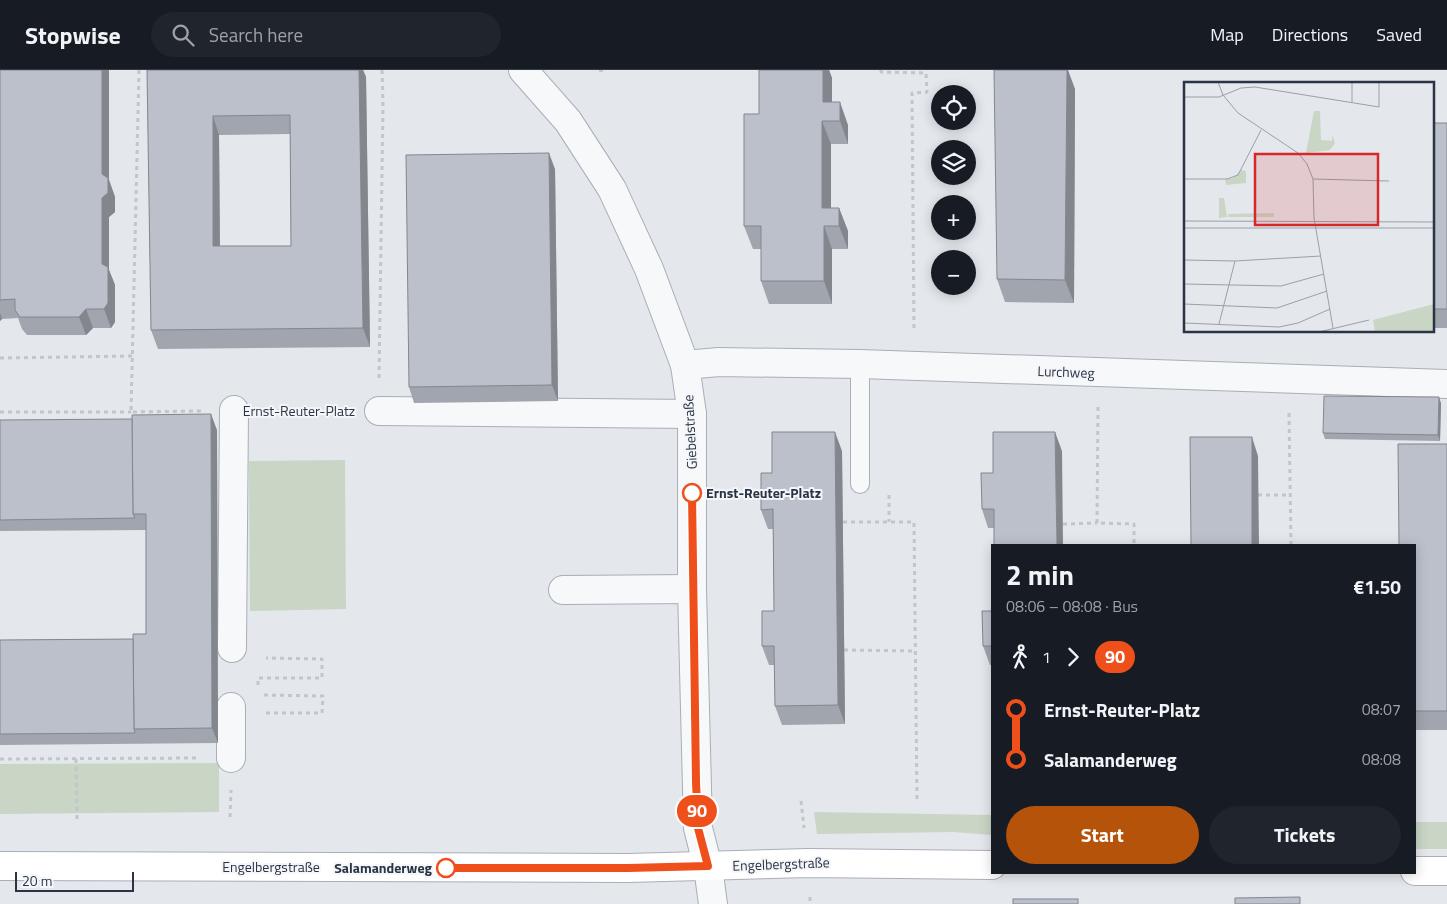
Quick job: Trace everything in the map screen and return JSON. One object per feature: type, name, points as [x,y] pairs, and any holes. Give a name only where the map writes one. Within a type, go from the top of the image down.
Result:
[{"type":"main road","name":"Engelbergstraße","points":[[0,866],[618,868],[808,862],[991,865]]},
{"type":"main road","points":[[1416,871],[1447,871]]},
{"type":"street","name":"Giebelstraße","points":[[523,70],[568,121],[612,189],[648,269],[686,365],[692,414],[692,589],[698,828],[708,866]]},
{"type":"street","name":"Lurchweg","points":[[686,365],[718,362],[860,364],[1447,384]]},
{"type":"street","name":"Ernst-Reuter-Platz","points":[[232,648],[234,410]]},
{"type":"street","points":[[378,411],[692,414]]},
{"type":"street","points":[[563,590],[692,589]]},
{"type":"street","points":[[231,710],[231,758]]},
{"type":"street","points":[[708,866],[714,904]]},
{"type":"lane","points":[[860,364],[860,484]]},
{"type":"path","points":[[131,412],[139,70]]},
{"type":"path","points":[[378,411],[382,70]]},
{"type":"path","points":[[881,70],[881,72],[926,73],[927,92],[912,93],[914,367]]},
{"type":"path","points":[[0,358],[132,356]]},
{"type":"path","points":[[1097,523],[1099,373]]},
{"type":"path","points":[[1289,380],[1291,544]]},
{"type":"path","points":[[0,412],[234,410]]},
{"type":"path","name":"Ernst-Reuter-Platz","points":[[234,410],[378,411]]},
{"type":"path","points":[[889,493],[889,522]]},
{"type":"path","points":[[1258,495],[1291,495]]},
{"type":"path","points":[[843,522],[914,522],[917,801]]},
{"type":"path","points":[[1063,524],[1134,524],[1134,544]]},
{"type":"path","points":[[844,650],[915,651]]},
{"type":"path","points":[[258,658],[322,658],[322,678],[258,678],[258,686]]},
{"type":"path","points":[[231,710],[322,712],[323,696],[258,695]]},
{"type":"path","points":[[0,759],[231,758]]},
{"type":"path","points":[[76,759],[77,819]]},
{"type":"green space","points":[[345,460],[346,609],[250,611],[249,461]]},
{"type":"green space","points":[[219,763],[219,812],[0,814],[0,764]]},
{"type":"green space","points":[[814,812],[991,815],[991,835],[953,832],[817,834]]},
{"type":"green space","points":[[1416,822],[1447,822],[1447,849],[1416,849]]},
{"type":"building","points":[[0,70],[102,70],[102,174],[108,178],[108,193],[102,198],[102,264],[108,267],[108,303],[104,309],[86,309],[79,317],[20,317],[15,310],[15,299],[0,300]]},
{"type":"building","points":[[147,70],[359,70],[363,328],[151,330]],"holes":[[[290,115],[291,246],[213,246],[213,116]]]},
{"type":"building","points":[[759,70],[823,70],[823,102],[840,102],[840,121],[822,121],[822,208],[839,208],[839,226],[824,226],[824,281],[761,281],[761,226],[744,226],[744,114],[759,114]]},
{"type":"building","points":[[994,70],[1067,70],[1065,280],[997,279]]},
{"type":"building","points":[[1434,123],[1447,123],[1447,309],[1434,309]]},
{"type":"building","points":[[549,153],[552,385],[409,387],[406,155]]},
{"type":"building","points":[[1324,396],[1439,397],[1438,435],[1323,433]]},
{"type":"building","points":[[211,414],[212,728],[134,729],[133,634],[146,634],[146,514],[133,514],[132,415]]},
{"type":"building","points":[[132,419],[133,514],[135,518],[0,520],[0,420]]},
{"type":"building","points":[[772,432],[835,432],[838,705],[775,706],[774,646],[762,646],[762,611],[774,611],[773,509],[761,510],[761,473],[772,473]]},
{"type":"building","points":[[993,432],[1055,432],[1057,544],[994,544],[994,509],[982,509],[981,473],[993,473]]},
{"type":"building","points":[[1190,437],[1252,437],[1252,544],[1191,544]]},
{"type":"building","points":[[1398,444],[1447,444],[1447,711],[1416,711],[1416,544],[1399,544]]},
{"type":"building","points":[[982,611],[991,611],[991,646],[983,646]]},
{"type":"building","points":[[133,639],[135,733],[0,734],[0,640]]},
{"type":"building","points":[[1300,897],[1300,904],[1235,904],[1235,898]]},
{"type":"building","points":[[1013,899],[1078,899],[1078,904],[1013,904]]},
{"type":"bus line","name":"90","points":[[446,868],[708,866],[698,828],[696,782],[692,493]]},
{"type":"place","name":"Ernst-Reuter-Platz","points":[[692,493]]},
{"type":"place","name":"Salamanderweg","points":[[446,868]]}]
